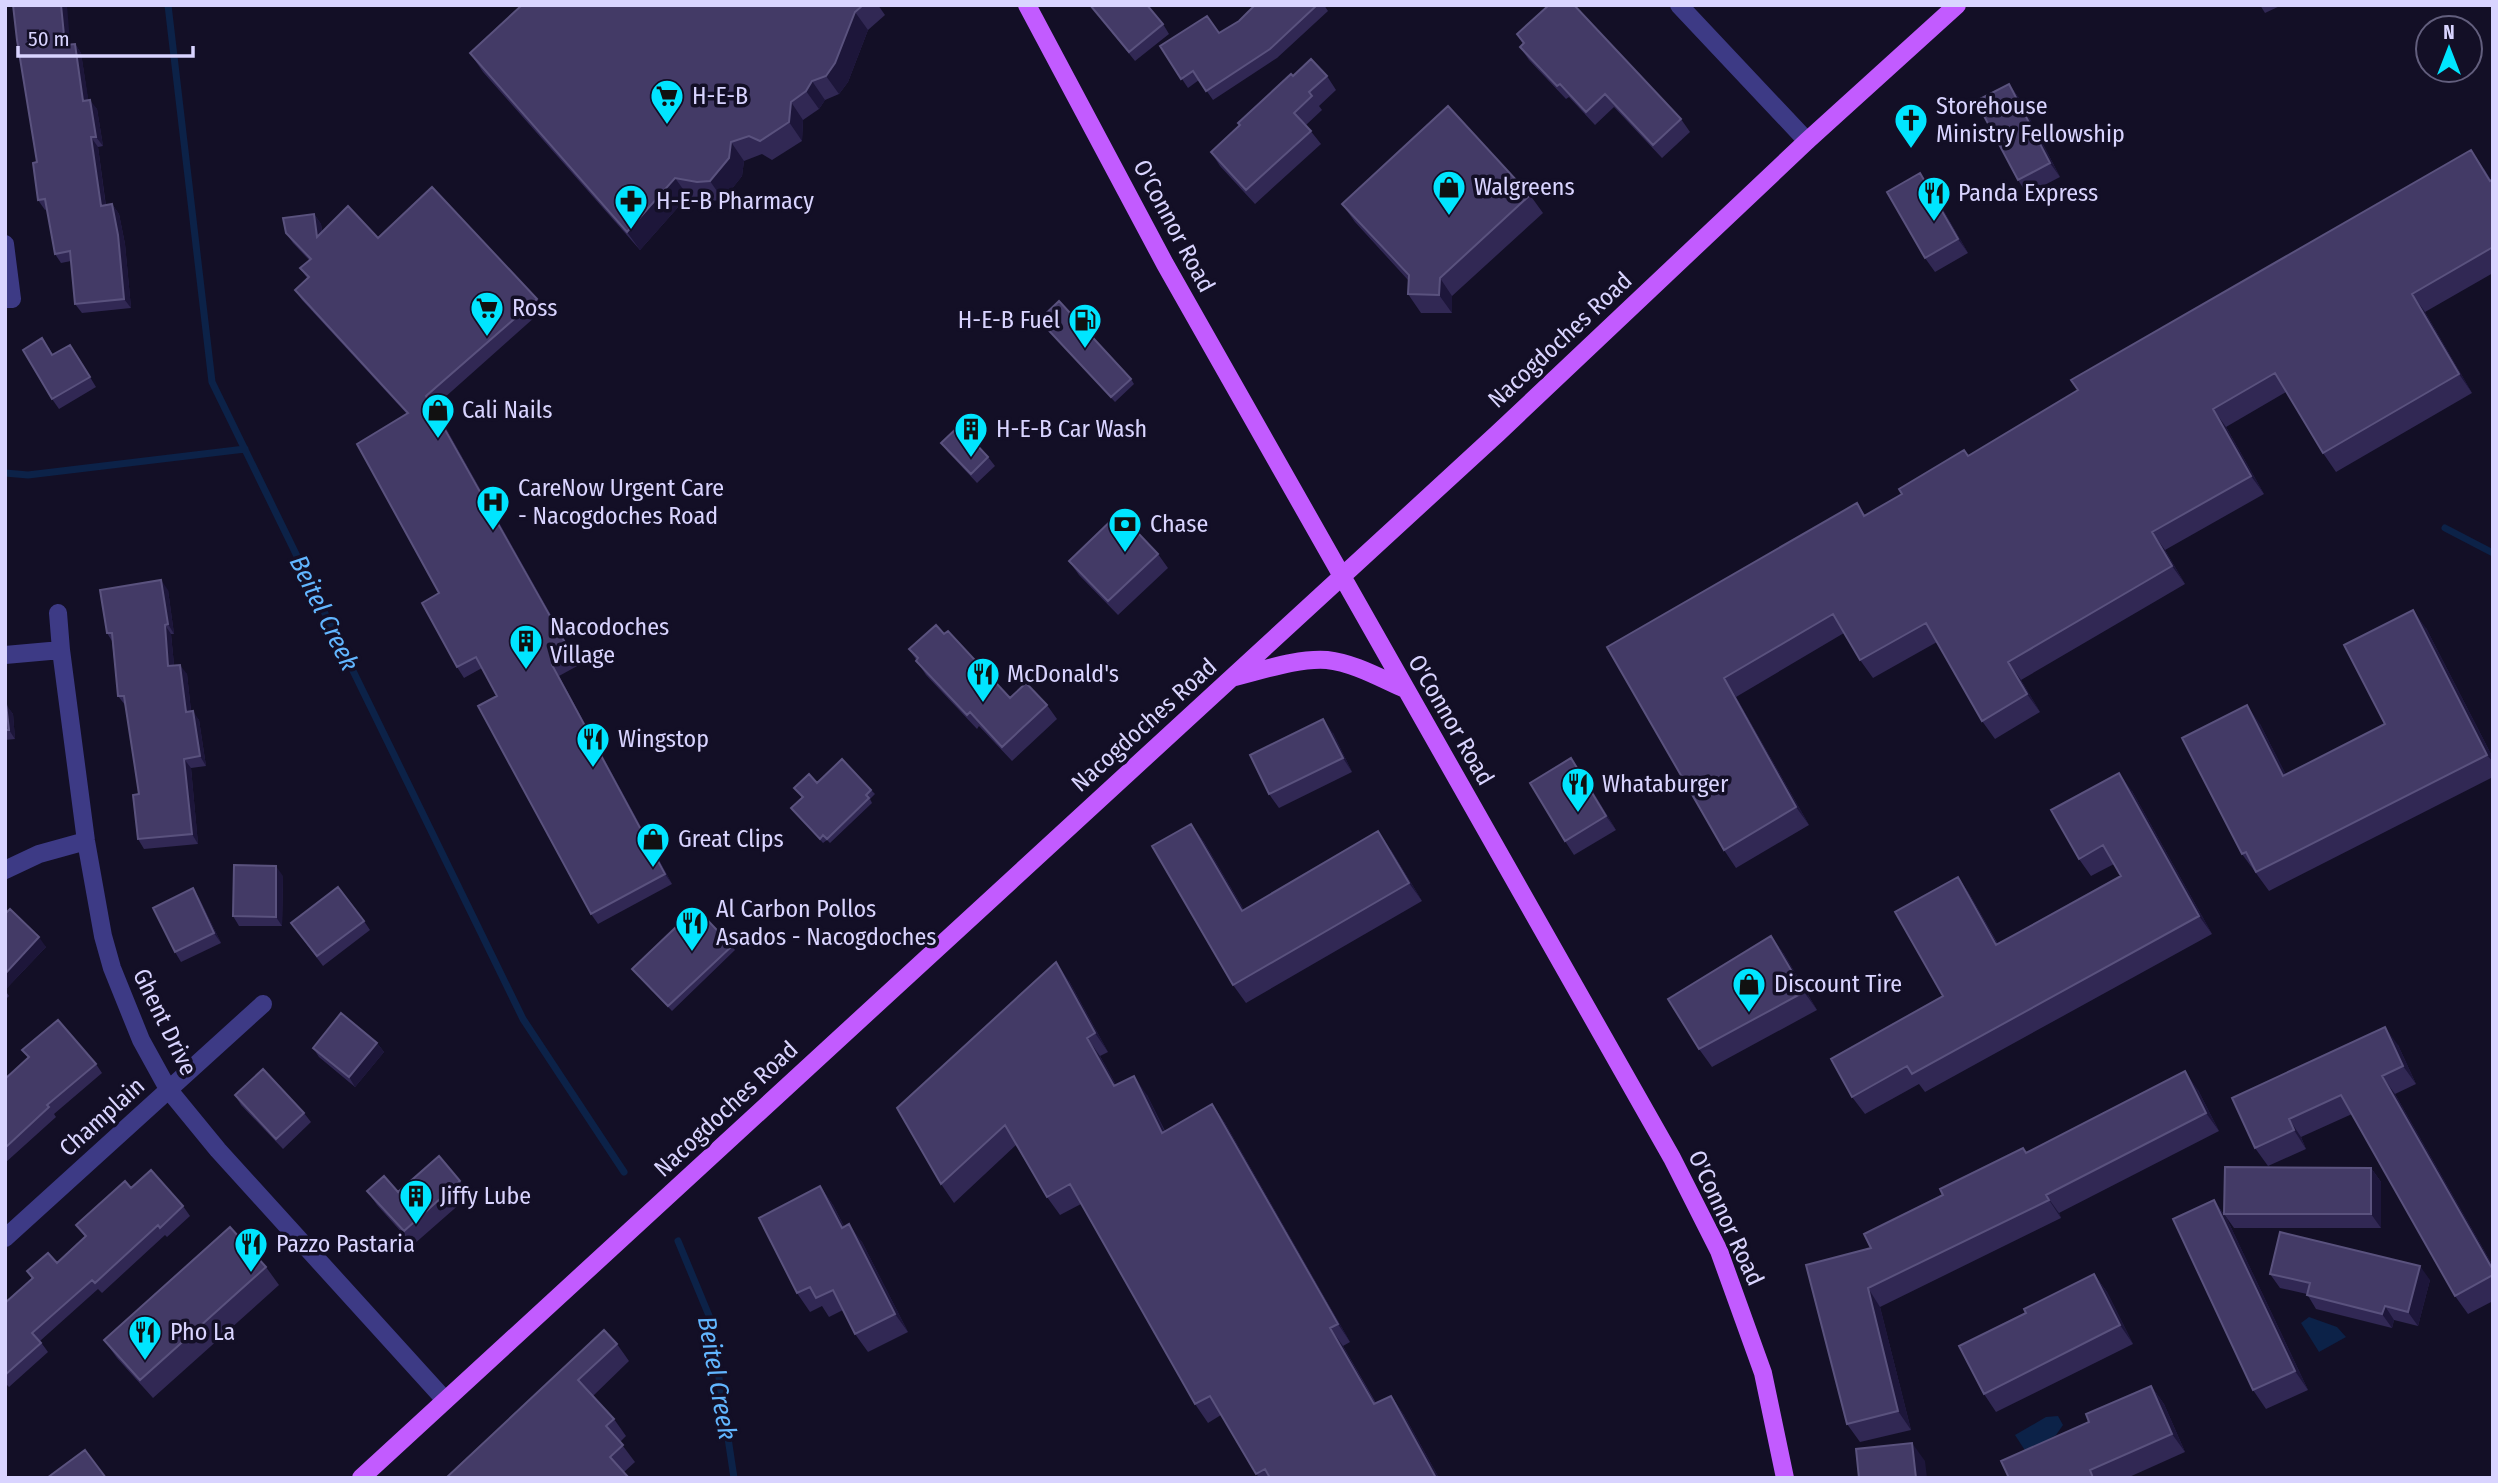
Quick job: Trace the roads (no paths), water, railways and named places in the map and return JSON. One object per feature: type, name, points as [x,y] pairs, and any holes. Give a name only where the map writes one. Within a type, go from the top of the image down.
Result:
[{"type":"main road","name":"O'Connor Road","points":[[1027,5],[1165,264],[1672,1158],[1719,1251],[1763,1373],[1785,1478]]},
{"type":"main road","name":"Nacogdoches Road","points":[[361,1478],[1232,678],[1807,141],[1957,5]]},
{"type":"main road","points":[[1232,678],[1298,662],[1327,660],[1357,668],[1405,689]]},
{"type":"street","points":[[1679,5],[1807,141]]},
{"type":"street","points":[[5,244],[9,299]]},
{"type":"street","name":"Ghent Drive","points":[[58,613],[86,841],[103,936],[112,968],[141,1040],[168,1089],[218,1150],[445,1400]]},
{"type":"street","points":[[5,655],[61,650]]},
{"type":"street","points":[[5,870],[39,854],[86,841]]},
{"type":"street","name":"Champlain","points":[[5,1238],[262,1004]]},
{"type":"water","points":[[2309,1317],[2337,1327],[2346,1337],[2319,1352],[2301,1323]]},
{"type":"water","points":[[2058,1416],[2063,1425],[2056,1435],[2026,1452],[2015,1435],[2046,1417]]},
{"type":"waterway","name":"Beitel Creek","points":[[168,5],[212,382],[523,1019],[624,1172]]},
{"type":"waterway","points":[[5,473],[28,475],[245,449]]},
{"type":"waterway","points":[[2445,528],[2493,553]]},
{"type":"waterway","name":"Beitel Creek","points":[[678,1241],[710,1318],[734,1478]]},
{"type":"place","name":"H-E-B","points":[[667,126]]},
{"type":"place","name":"Storehouse Ministry Fellowship","points":[[1911,150]]},
{"type":"place","name":"Walgreens","points":[[1449,217]]},
{"type":"place","name":"Panda Express","points":[[1934,223]]},
{"type":"place","name":"H-E-B Pharmacy","points":[[631,231]]},
{"type":"place","name":"Ross","points":[[487,338]]},
{"type":"place","name":"H-E-B Fuel","points":[[1085,350]]},
{"type":"place","name":"Cali Nails","points":[[438,440]]},
{"type":"place","name":"H-E-B Car Wash","points":[[971,459]]},
{"type":"place","name":"CareNow Urgent Care - Nacogdoches Road","points":[[493,532]]},
{"type":"place","name":"Chase","points":[[1125,554]]},
{"type":"place","name":"Nacodoches Village","points":[[526,671]]},
{"type":"place","name":"McDonald's","points":[[983,704]]},
{"type":"place","name":"Wingstop","points":[[593,769]]},
{"type":"place","name":"Whataburger","points":[[1578,814]]},
{"type":"place","name":"Great Clips","points":[[653,869]]},
{"type":"place","name":"Al Carbon Pollos Asados - Nacogdoches","points":[[692,953]]},
{"type":"place","name":"Discount Tire","points":[[1749,1014]]},
{"type":"place","name":"Jiffy Lube","points":[[416,1226]]},
{"type":"place","name":"Pazzo Pastaria","points":[[251,1274]]},
{"type":"place","name":"Pho La","points":[[145,1362]]}]
